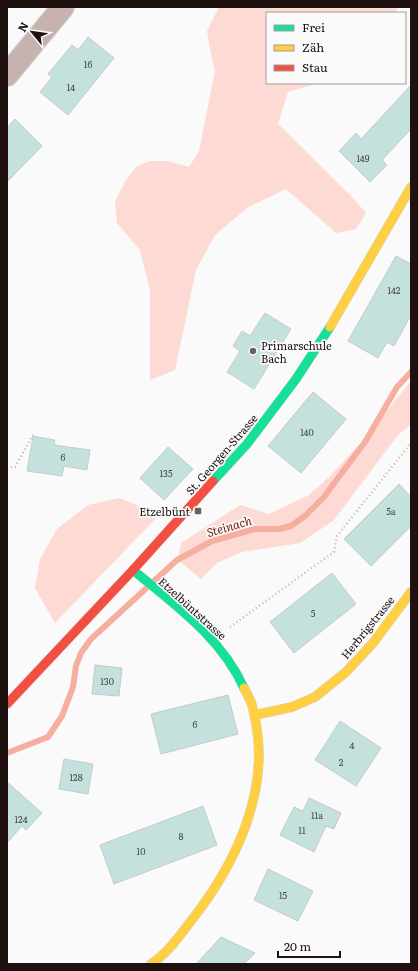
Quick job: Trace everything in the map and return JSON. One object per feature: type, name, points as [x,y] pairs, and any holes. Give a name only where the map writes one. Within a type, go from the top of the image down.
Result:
[{"type":"street","points":[[7,75],[63,7]]},
{"type":"street","name":"St. Georgen-Strasse","points":[[7,704],[133,570],[247,444],[271,414],[296,379],[340,311],[411,187]]},
{"type":"street","name":"Etzelbüntstrasse","points":[[133,570],[196,624],[227,656],[239,675],[248,694],[255,715],[260,750],[258,779],[243,831],[230,862],[214,891],[196,916],[177,940],[151,964]]},
{"type":"street","name":"Herbrigstrasse","points":[[255,715],[292,707],[316,697],[346,672],[373,643],[411,592]]},
{"type":"path","points":[[7,468],[14,467],[34,433]]},
{"type":"path","points":[[212,640],[334,552],[337,536],[411,443]]},
{"type":"shaded area","points":[[219,7],[398,7],[396,12],[266,12],[266,84],[316,84],[288,92],[278,124],[351,196],[366,213],[356,229],[336,233],[286,189],[247,208],[215,235],[196,270],[175,370],[150,380],[150,290],[140,250],[117,223],[115,202],[124,183],[136,167],[149,161],[167,161],[189,167],[199,151],[215,71],[207,31]]},
{"type":"shaded area","points":[[411,381],[411,424],[398,435],[334,520],[300,543],[242,552],[217,563],[201,579],[178,560],[181,543],[240,505],[269,514],[309,495],[329,477],[359,445]]},
{"type":"shaded area","points":[[119,498],[151,511],[157,517],[55,623],[35,588],[40,559],[57,529],[88,505]]},
{"type":"building","points":[[88,37],[114,58],[68,115],[40,92],[52,77],[48,74],[72,45],[78,50]]},
{"type":"building","points":[[411,85],[411,129],[382,160],[387,165],[370,182],[339,151],[356,133],[361,139]]},
{"type":"building","points":[[15,119],[42,146],[7,182],[7,128]]},
{"type":"building","points":[[396,256],[411,264],[411,315],[394,346],[387,342],[378,358],[348,341]]},
{"type":"building","points":[[265,313],[291,329],[254,389],[227,372],[240,351],[233,346],[242,331],[250,336]]},
{"type":"building","points":[[313,392],[346,419],[301,473],[268,446]]},
{"type":"building","points":[[33,436],[55,440],[54,445],[90,450],[87,470],[64,466],[62,476],[27,471]]},
{"type":"building","points":[[168,447],[193,469],[164,500],[140,478]]},
{"type":"building","points":[[399,484],[411,497],[411,526],[371,566],[344,539]]},
{"type":"building","points":[[332,573],[356,604],[294,653],[270,622]]},
{"type":"building","points":[[95,665],[122,668],[119,696],[92,694]]},
{"type":"building","points":[[228,695],[238,734],[161,754],[151,714]]},
{"type":"building","points":[[340,721],[381,748],[356,786],[315,760]]},
{"type":"building","points":[[64,759],[93,764],[88,794],[59,789]]},
{"type":"building","points":[[7,782],[42,813],[26,830],[22,826],[7,843]]},
{"type":"building","points":[[309,798],[341,813],[334,829],[326,826],[314,852],[280,835],[294,807],[303,811]]},
{"type":"building","points":[[203,806],[217,845],[114,884],[100,845]]},
{"type":"building","points":[[268,869],[313,891],[298,921],[254,900]]},
{"type":"building","points":[[221,937],[255,953],[244,964],[196,964]]},
{"type":"waterway","name":"Steinach","points":[[7,753],[48,737],[62,716],[73,687],[76,666],[81,653],[91,639],[177,560],[212,541],[255,529],[279,529],[291,526],[306,515],[323,498],[365,442],[397,387],[411,372]]},
{"type":"traffic: fast","points":[[213,481],[247,444],[296,379],[330,327]]},
{"type":"traffic: fast","points":[[133,570],[181,609],[210,637],[223,653],[244,688]]},
{"type":"traffic: slow","points":[[330,327],[411,187]]},
{"type":"traffic: slow","points":[[255,715],[292,707],[315,697],[346,672],[373,643],[411,592]]},
{"type":"traffic: slow","points":[[151,964],[174,942],[209,896],[236,850],[246,826],[258,775],[259,749],[253,707],[244,688]]},
{"type":"traffic: jam","points":[[7,704],[133,570],[213,481]]},
{"type":"place","name":"Primarschule Bach","points":[[253,351]]},
{"type":"place","name":"Etzelbünt","points":[[198,511]]}]
